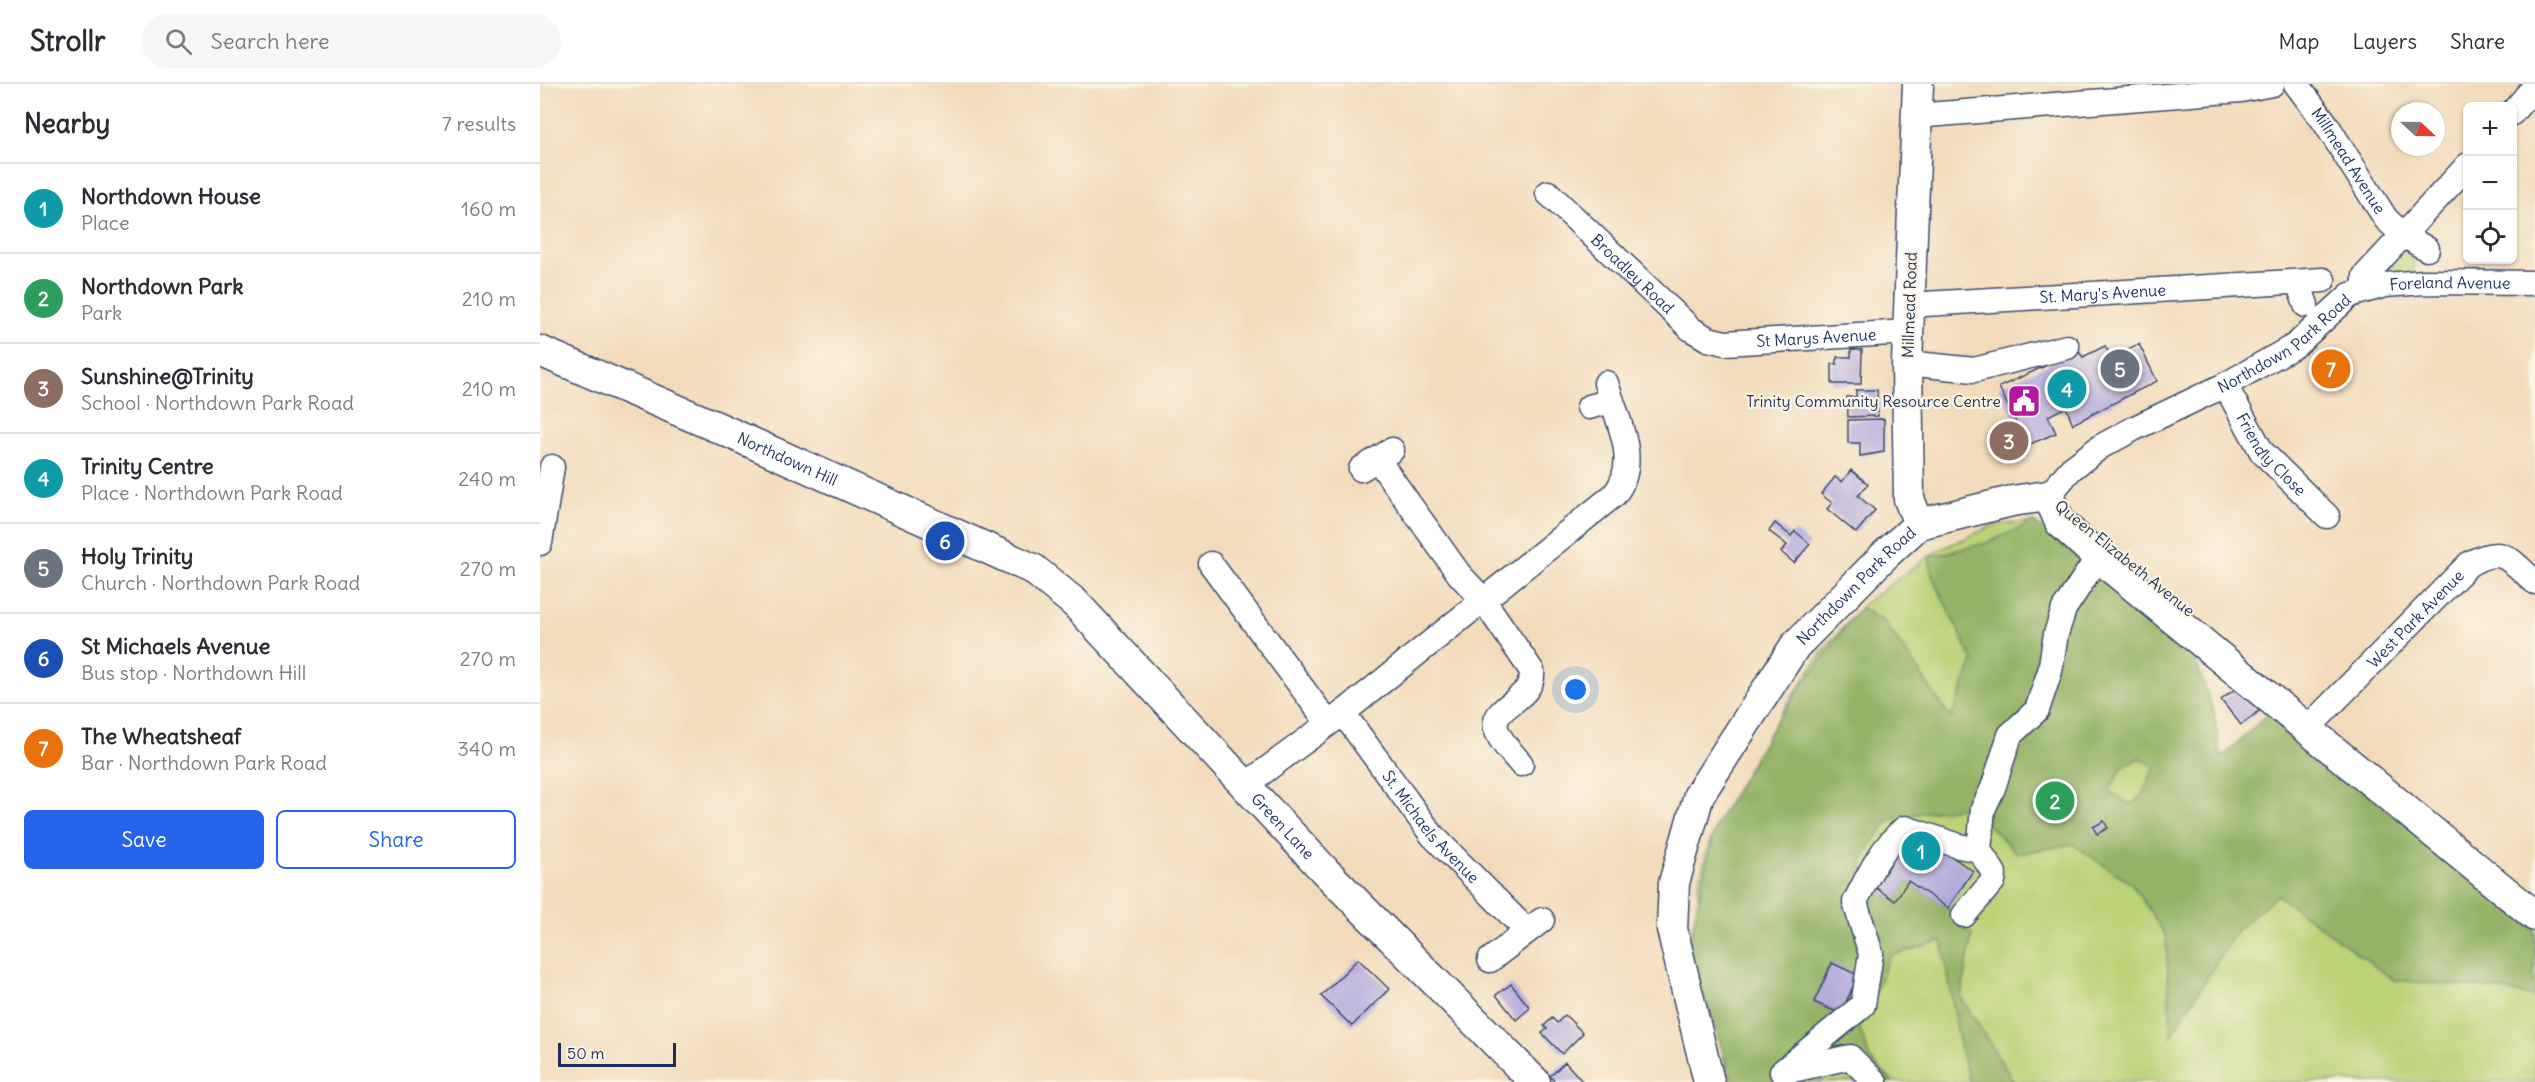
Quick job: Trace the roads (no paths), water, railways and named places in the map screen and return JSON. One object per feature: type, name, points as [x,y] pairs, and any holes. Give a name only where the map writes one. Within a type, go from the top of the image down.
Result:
[{"type":"main road","name":"Millmead Road","points":[[1918,84],[1906,363],[1910,499],[1919,524]]},
{"type":"main road","name":"Northdown Hill","points":[[540,351],[719,428],[1034,569]]},
{"type":"main road","name":"Northdown Park Road","points":[[1709,1082],[1672,929],[1674,883],[1699,795],[1795,646],[1919,524],[2012,501],[2048,496]]},
{"type":"main road","name":"Queen Elizabeth Avenue","points":[[2048,496],[2060,522],[2098,557],[2157,596]]},
{"type":"main road","name":"Queen Elizabeth Avenue","points":[[2048,496],[2157,596],[2313,724],[2535,916]]},
{"type":"main road","name":"Green Lane","points":[[1034,569],[1075,603],[1325,871],[1535,1082]]},
{"type":"main road","name":"Queen Elizabeth Avenue","points":[[2313,724],[2535,892]]},
{"type":"street","points":[[1915,116],[2272,84]]},
{"type":"street","name":"Millmead Avenue","points":[[2296,84],[2324,121],[2386,219],[2403,235],[2427,249]]},
{"type":"street","points":[[2517,107],[2535,87]]},
{"type":"street","name":"Northdown Park Road","points":[[2048,496],[2072,469],[2100,447],[2224,385],[2296,345],[2350,295],[2365,290],[2365,276],[2463,171]]},
{"type":"street","name":"Northdown Park Road","points":[[2424,282],[2430,228],[2449,188]]},
{"type":"street","name":"Broadley Road","points":[[1548,193],[1691,328],[1708,339],[1725,343]]},
{"type":"street","name":"St. Mary's Avenue","points":[[1908,318],[2323,280]]},
{"type":"street","points":[[2298,282],[2306,305]]},
{"type":"street","name":"Foreland Avenue","points":[[2365,290],[2385,285],[2424,282],[2535,283]]},
{"type":"street","name":"St Marys Avenue","points":[[1725,343],[1908,318]]},
{"type":"street","points":[[1906,363],[1974,370],[2067,347]]},
{"type":"street","name":"Friendly Close","points":[[2224,385],[2262,452],[2327,516]]},
{"type":"street","points":[[1244,786],[1484,601],[1614,495],[1622,485],[1627,473],[1628,460],[1626,446],[1602,397]]},
{"type":"street","points":[[1377,460],[1459,574],[1484,601],[1532,671],[1533,681],[1528,690],[1498,715],[1496,728],[1521,764]]},
{"type":"street","points":[[540,543],[543,498],[552,467]]},
{"type":"street","name":"West Park Avenue","points":[[2313,724],[2469,564],[2486,554],[2505,556],[2535,582]]},
{"type":"street","points":[[1964,915],[1993,882],[1994,873],[1979,850],[1983,809],[1993,788],[2010,735],[2037,710],[2050,671],[2056,634],[2064,609],[2098,557]]},
{"type":"street","name":"St. Michaels Avenue","points":[[1211,564],[1432,835],[1535,926],[1490,960]]},
{"type":"street","points":[[1775,1077],[1863,1005],[1871,954],[1855,902],[1874,863],[1894,837],[1905,828],[1959,846],[1979,850]]},
{"type":"street","points":[[1775,1077],[1850,1057],[1875,1082]]},
{"type":"street","points":[[1775,1077],[1815,1082]]},
{"type":"place","name":"Holy Trinity","points":[[2120,369]]},
{"type":"place","name":"The Wheatsheaf","points":[[2331,369]]},
{"type":"place","name":"Trinity Centre","points":[[2067,389]]},
{"type":"place","name":"Trinity Community Resource Centre","points":[[2024,401]]},
{"type":"place","name":"Sunshine@Trinity","points":[[2009,441]]},
{"type":"place","name":"St Michaels Avenue","points":[[945,541]]},
{"type":"place","name":"Northdown Park","points":[[2055,801]]},
{"type":"place","name":"Northdown House","points":[[1921,851]]}]
